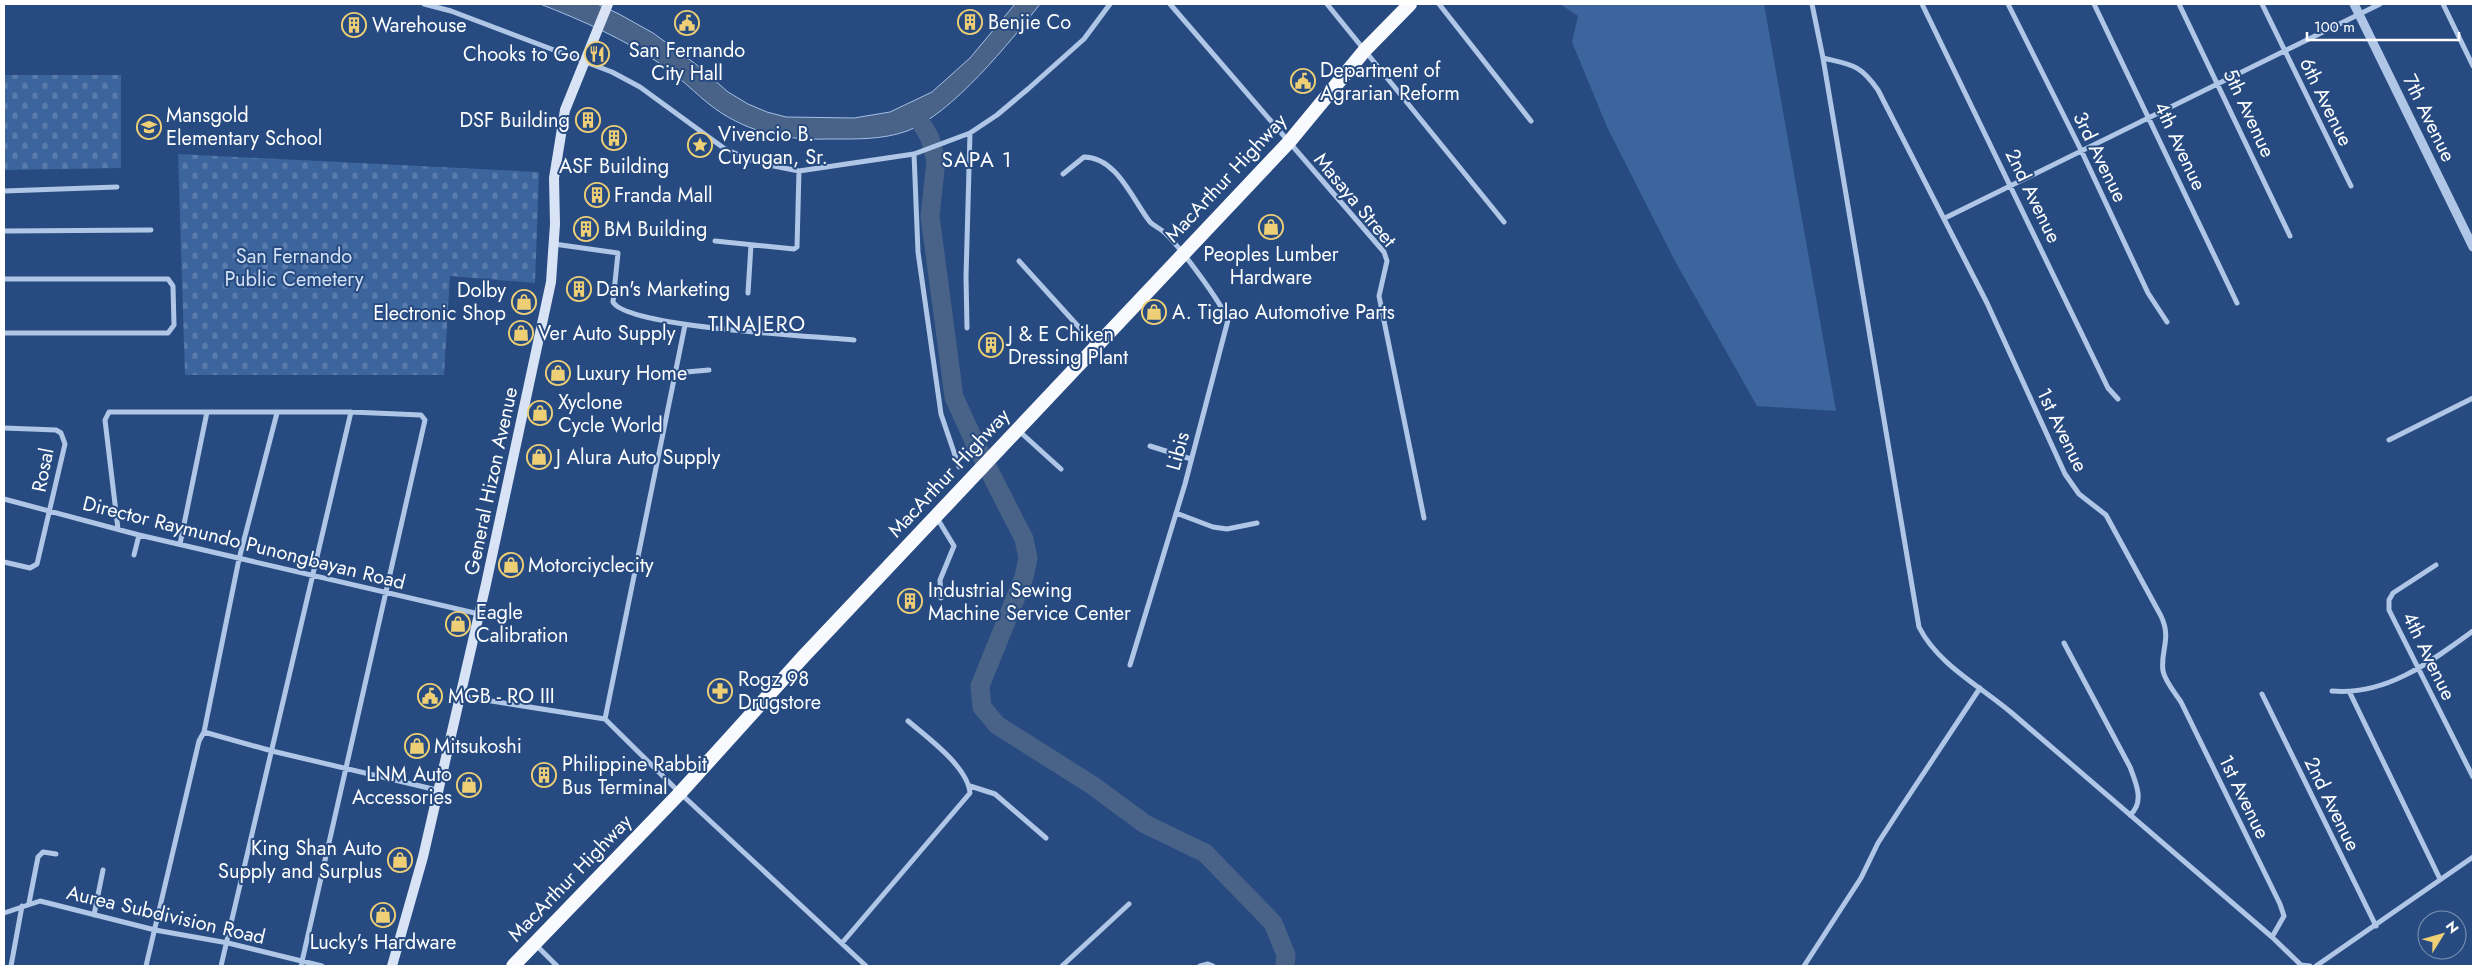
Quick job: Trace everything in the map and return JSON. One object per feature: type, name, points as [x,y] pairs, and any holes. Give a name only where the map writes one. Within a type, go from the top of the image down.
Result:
[{"type":"highway","name":"MacArthur Highway","points":[[513,966],[680,793],[803,657],[937,518],[1018,429],[1289,142],[1365,50],[1410,4]]},
{"type":"main road","name":"General Hizon Avenue","points":[[392,966],[423,857],[513,467],[551,282],[554,244],[555,168],[565,110],[594,34],[607,6]]},
{"type":"street","points":[[424,4],[451,11],[612,72],[640,88],[724,149],[758,163],[799,171],[915,154],[970,133],[1016,99],[1084,39],[1110,4]]},
{"type":"street","name":"Masaya Street","points":[[1170,4],[1289,142],[1302,160],[1384,252],[1387,261],[1379,296],[1424,518]]},
{"type":"street","points":[[1327,4],[1504,222]]},
{"type":"street","points":[[1439,4],[1531,121]]},
{"type":"street","points":[[1812,4],[1823,58],[1919,627],[1938,654],[2272,937],[2300,966],[2310,966]]},
{"type":"street","name":"2nd Avenue","points":[[1922,4],[2012,185],[2108,388],[2118,399]]},
{"type":"street","name":"3rd Avenue","points":[[2008,4],[2081,150],[2148,293],[2167,322]]},
{"type":"street","name":"4th Avenue","points":[[2094,4],[2150,117],[2237,303]]},
{"type":"street","name":"5th Avenue","points":[[2179,4],[2219,82],[2290,236]]},
{"type":"street","name":"6th Avenue","points":[[2262,4],[2351,186]]},
{"type":"street","name":"7th Avenue","points":[[2354,4],[2473,247]]},
{"type":"street","points":[[1945,218],[2380,4]]},
{"type":"street","points":[[2443,4],[2473,66]]},
{"type":"street","name":"1st Avenue","points":[[1823,58],[1858,67],[1868,74],[1893,116],[1945,218],[1987,304],[2065,474],[2079,494],[2106,515],[2165,626],[2164,674],[2180,702],[2280,904],[2284,916],[2272,937]]},
{"type":"street","points":[[967,328],[966,277],[970,133]]},
{"type":"street","points":[[915,154],[918,252],[941,414],[959,467]]},
{"type":"street","name":"Libis","points":[[1063,174],[1084,157],[1092,158],[1108,167],[1130,191],[1152,224],[1165,233],[1183,254],[1228,320],[1176,513],[1130,665]]},
{"type":"street","points":[[715,241],[794,249],[797,247],[799,171]]},
{"type":"street","points":[[4,191],[117,187]]},
{"type":"street","points":[[4,231],[151,230]]},
{"type":"street","points":[[554,244],[618,253],[613,298],[616,307],[640,316],[685,325],[854,340]]},
{"type":"street","points":[[748,293],[750,245]]},
{"type":"street","points":[[1018,261],[1097,346]]},
{"type":"street","points":[[4,279],[168,279],[173,286],[174,325],[168,332],[4,333]]},
{"type":"street","points":[[605,719],[685,325]]},
{"type":"street","points":[[675,370],[686,372],[709,370]]},
{"type":"street","points":[[2389,440],[2473,398]]},
{"type":"street","points":[[118,529],[105,420],[107,414],[112,412],[351,412],[421,415],[425,420],[345,767],[302,964]]},
{"type":"street","points":[[180,544],[207,412]]},
{"type":"street","points":[[221,966],[228,943],[351,412]]},
{"type":"street","points":[[146,966],[198,741],[204,732],[239,559],[277,413]]},
{"type":"street","name":"Rosal","points":[[4,428],[51,429],[61,433],[64,438],[65,444],[50,511]]},
{"type":"street","points":[[1018,429],[1061,469]]},
{"type":"street","points":[[1150,446],[1191,459]]},
{"type":"street","name":"Director Raymundo Punongbayan Road","points":[[4,499],[139,535],[478,614]]},
{"type":"street","points":[[4,562],[34,567],[41,554],[50,511]]},
{"type":"street","points":[[1176,513],[1213,527],[1227,529],[1257,522]]},
{"type":"street","points":[[937,518],[954,546],[940,580],[941,598]]},
{"type":"street","points":[[134,556],[139,535]]},
{"type":"street","name":"4th Avenue","points":[[2436,565],[2403,586],[2389,600],[2390,610],[2417,668],[2473,777]]},
{"type":"street","points":[[2332,692],[2350,693],[2376,688],[2417,668],[2444,652],[2473,631]]},
{"type":"street","points":[[2064,643],[2130,767],[2137,784],[2139,800],[2137,809],[2130,815]]},
{"type":"street","points":[[1804,966],[1861,878],[1896,816],[1980,688]]},
{"type":"street","points":[[2350,693],[2440,879]]},
{"type":"street","name":"2nd Avenue","points":[[2262,694],[2376,926]]},
{"type":"street","points":[[460,696],[605,719],[680,793],[866,966]]},
{"type":"street","points":[[842,942],[967,799],[970,793],[970,786],[966,777],[939,747],[908,721]]},
{"type":"street","points":[[204,732],[272,751],[437,790]]},
{"type":"street","points":[[970,786],[995,794],[1046,838]]},
{"type":"street","points":[[29,903],[38,857],[43,852],[56,854]]},
{"type":"street","points":[[2316,966],[2376,926],[2473,856]]},
{"type":"street","points":[[94,915],[103,870]]},
{"type":"street","name":"Aurea Subdivision Road","points":[[4,912],[40,901],[155,930],[228,943],[302,964],[322,966]]},
{"type":"street","points":[[1062,966],[1129,904]]},
{"type":"street","points":[[11,966],[22,906]]},
{"type":"street","points":[[535,943],[558,966]]},
{"type":"street","points":[[1200,966],[1208,964],[1213,966]]},
{"type":"green space","points":[[1560,4],[1764,4],[1836,411],[1757,406],[1675,261],[1607,127],[1572,42],[1578,16]]},
{"type":"green space","points":[[4,75],[121,75],[121,168],[4,170]]},
{"type":"green space","name":"San Fernando Public Cemetery","points":[[178,154],[539,172],[535,283],[450,276],[444,375],[185,375]]},
{"type":"shaded area","points":[[540,4],[597,4],[619,14],[653,33],[697,65],[728,92],[748,104],[767,112],[786,117],[854,118],[890,112],[932,92],[970,58],[1015,4],[1040,4],[997,56],[961,94],[924,122],[907,131],[888,136],[858,139],[814,139],[774,135],[748,127],[715,109],[680,78],[635,48],[589,24]]},
{"type":"waterway","points":[[917,116],[930,138],[936,161],[930,216],[954,397],[975,443],[1024,539],[1028,558],[1024,577],[980,686],[982,707],[997,725],[1092,785],[1145,824],[1205,853],[1273,923],[1286,955],[1285,966]]},
{"type":"place","name":"Benjie Co","points":[[970,22]]},
{"type":"place","name":"San Fernando City Hall","points":[[687,23]]},
{"type":"place","name":"Warehouse","points":[[354,25]]},
{"type":"place","name":"Chooks to Go","points":[[597,54]]},
{"type":"place","name":"Department of Agrarian Reform","points":[[1303,81]]},
{"type":"place","name":"DSF Building","points":[[588,120]]},
{"type":"place","name":"Mansgold Elementary School","points":[[149,127]]},
{"type":"place","name":"ASF Building","points":[[614,138]]},
{"type":"place","name":"Vivencio B. Cuyugan, Sr.","points":[[700,145]]},
{"type":"place","name":"Franda Mall","points":[[597,195]]},
{"type":"place","name":"Peoples Lumber Hardware","points":[[1271,227]]},
{"type":"place","name":"BM Building","points":[[586,229]]},
{"type":"place","name":"Dan's Marketing","points":[[579,289]]},
{"type":"place","name":"Dolby Electronic Shop","points":[[524,302]]},
{"type":"place","name":"A. Tiglao Automotive Parts","points":[[1154,312]]},
{"type":"place","name":"Ver Auto Supply","points":[[521,333]]},
{"type":"place","name":"J & E Chiken Dressing Plant","points":[[991,345]]},
{"type":"place","name":"Luxury Home","points":[[558,373]]},
{"type":"place","name":"Xyclone Cycle World","points":[[540,413]]},
{"type":"place","name":"J Alura Auto Supply","points":[[539,457]]},
{"type":"place","name":"Motorciyclecity","points":[[511,565]]},
{"type":"place","name":"Industrial Sewing Machine Service Center","points":[[910,601]]},
{"type":"place","name":"Eagle Calibration","points":[[458,624]]},
{"type":"place","name":"Rogz 98 Drugstore","points":[[720,691]]},
{"type":"place","name":"MGB - RO III","points":[[430,696]]},
{"type":"place","name":"Mitsukoshi","points":[[417,746]]},
{"type":"place","name":"Philippine Rabbit Bus Terminal","points":[[544,775]]},
{"type":"place","name":"LNM Auto Accessories","points":[[469,785]]},
{"type":"place","name":"King Shan Auto Supply and Surplus","points":[[400,860]]},
{"type":"place","name":"Lucky's Hardware","points":[[383,915]]},
{"type":"district","name":"SAPA 1","points":[[977,160]]},
{"type":"district","name":"TINAJERO","points":[[757,324]]}]
